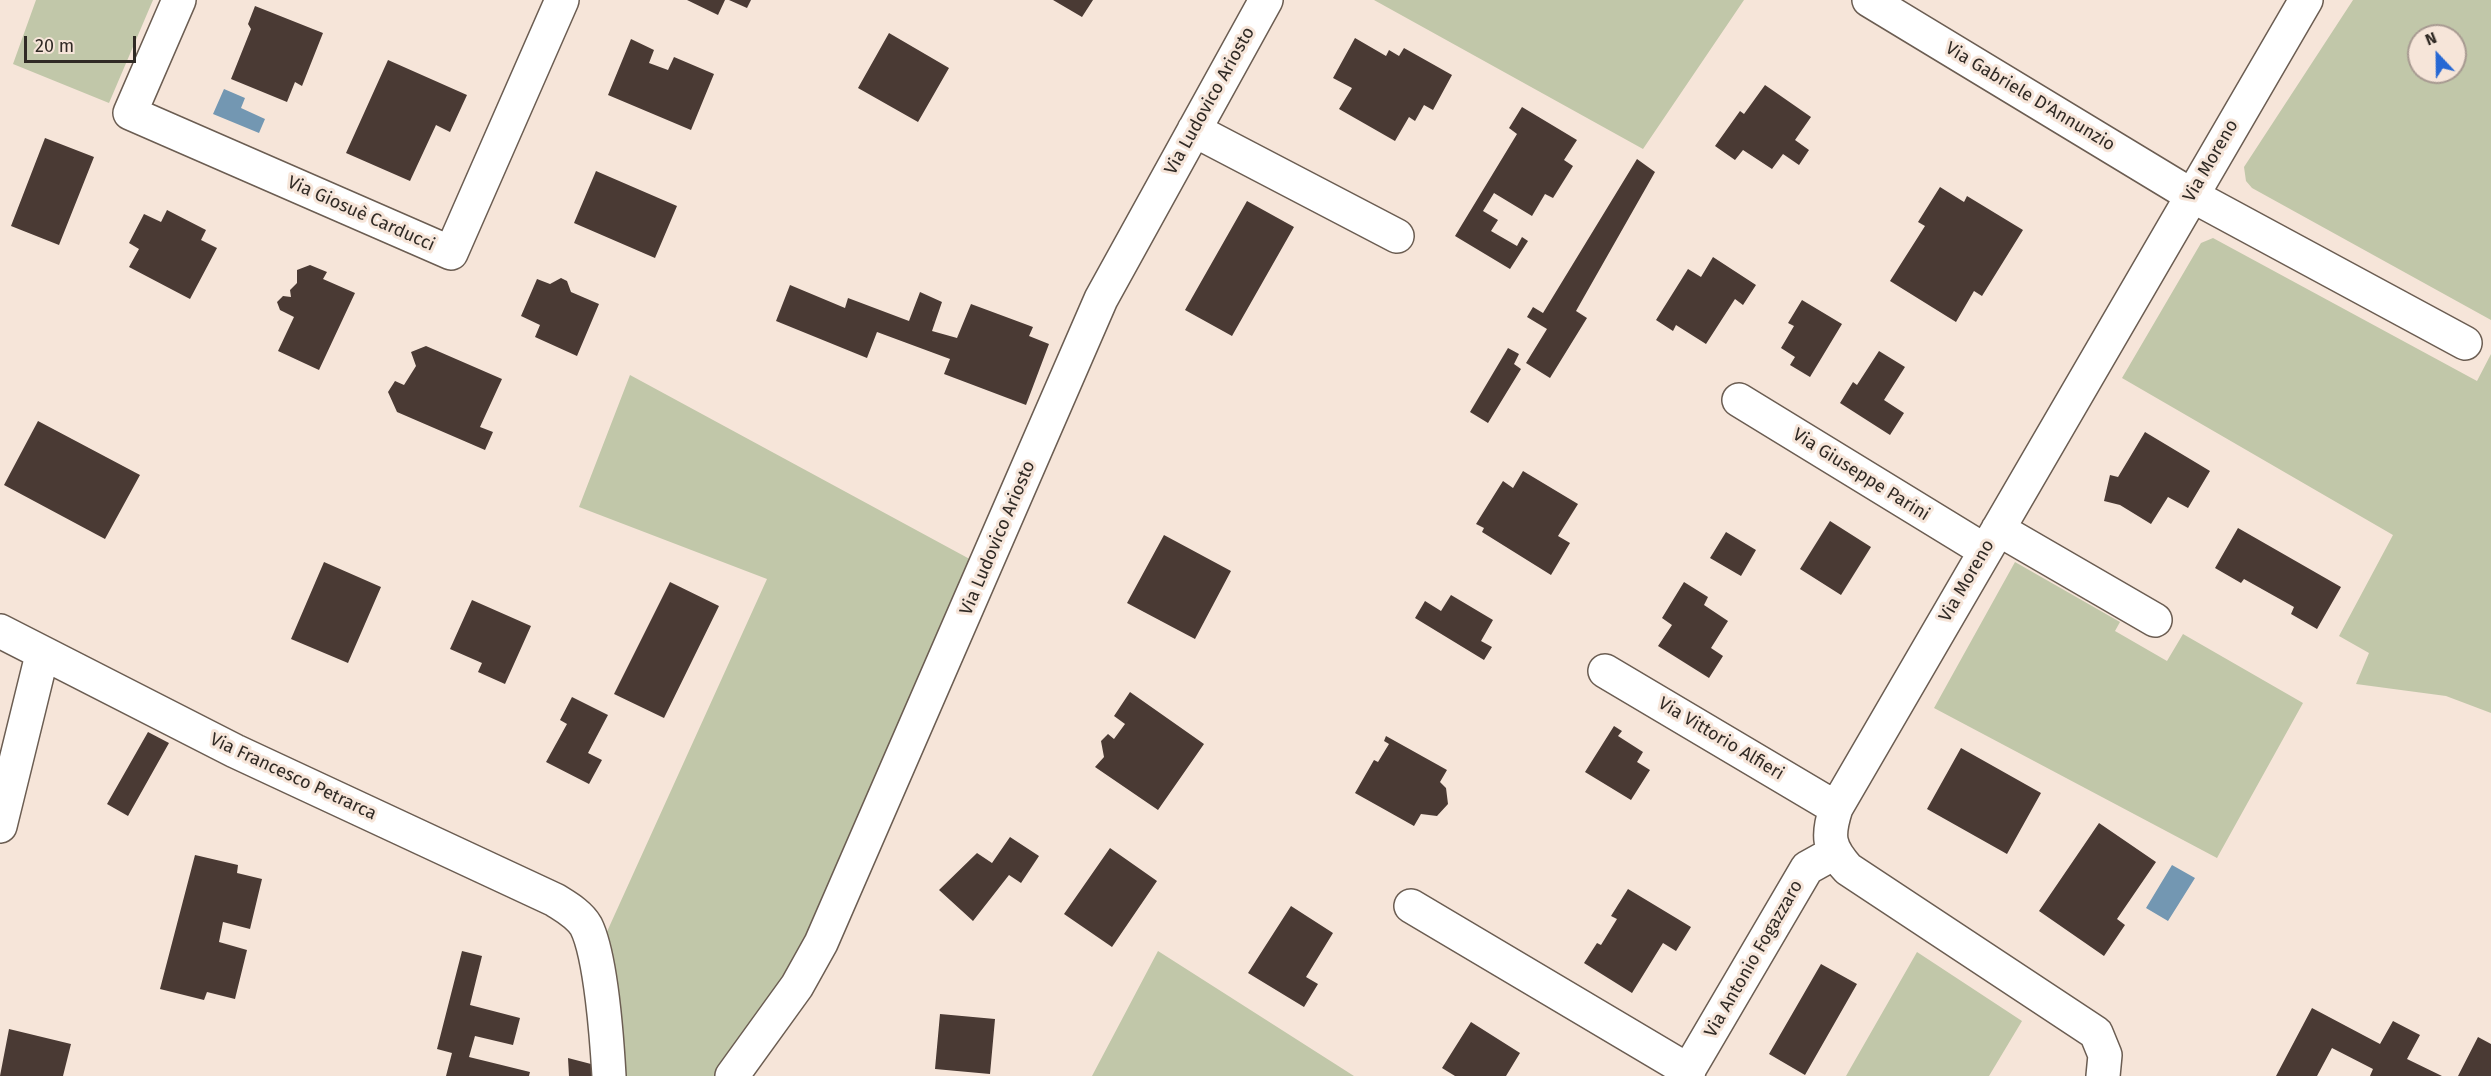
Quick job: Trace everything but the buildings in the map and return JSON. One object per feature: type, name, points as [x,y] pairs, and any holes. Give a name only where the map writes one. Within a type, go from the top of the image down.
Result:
[{"type":"street","name":"Via Giosuè Carducci","points":[[179,0],[130,113],[451,253],[562,0]]},
{"type":"street","name":"Via Ludovico Ariosto","points":[[732,1076],[797,986],[821,943],[1101,299],[1266,0]]},
{"type":"street","name":"Via Gabriele D'Annunzio","points":[[1869,0],[2191,195],[2465,343]]},
{"type":"street","name":"Via Moreno","points":[[1834,853],[1829,829],[1836,808],[2306,0]]},
{"type":"street","points":[[1194,130],[1397,236]]},
{"type":"street","name":"Via Giuseppe Parini","points":[[1739,400],[1991,540],[2155,620]]},
{"type":"street","name":"Via Francesco Petrarca","points":[[0,631],[42,655],[235,751],[555,900],[573,911],[585,924],[594,947],[609,1076]]},
{"type":"street","points":[[0,826],[42,655]]},
{"type":"street","name":"Via Vittorio Alfieri","points":[[1605,671],[1836,808]]},
{"type":"street","points":[[1834,853],[1848,869],[2096,1034],[2105,1054],[2103,1076]]},
{"type":"street","name":"Via Antonio Fogazzaro","points":[[1687,1074],[1807,868],[1834,853]]},
{"type":"street","points":[[1412,906],[1687,1074]]},
{"type":"green space","points":[[36,0],[153,0],[109,103],[13,64]]},
{"type":"green space","points":[[1374,0],[1744,0],[1643,149]]},
{"type":"green space","points":[[2353,0],[2491,0],[2491,320],[2252,188],[2246,181],[2244,167]]},
{"type":"green space","points":[[2213,238],[2477,381],[2491,354],[2491,713],[2446,696],[2356,684],[2369,653],[2339,636],[2393,535],[2122,378],[2201,243]]},
{"type":"green space","points":[[630,375],[977,563],[814,936],[725,1076],[624,1076],[605,936],[767,579],[579,507]]},
{"type":"green space","points":[[2015,562],[2120,622],[2115,631],[2167,661],[2183,634],[2303,703],[2217,858],[1934,708]]},
{"type":"green space","points":[[1158,951],[1354,1076],[1092,1076]]},
{"type":"green space","points":[[1917,952],[2022,1021],[1989,1076],[1846,1076]]},
{"type":"water","points":[[224,89],[245,98],[241,108],[265,119],[259,133],[213,114]]},
{"type":"water","points":[[2172,865],[2195,878],[2168,921],[2146,908]]}]
